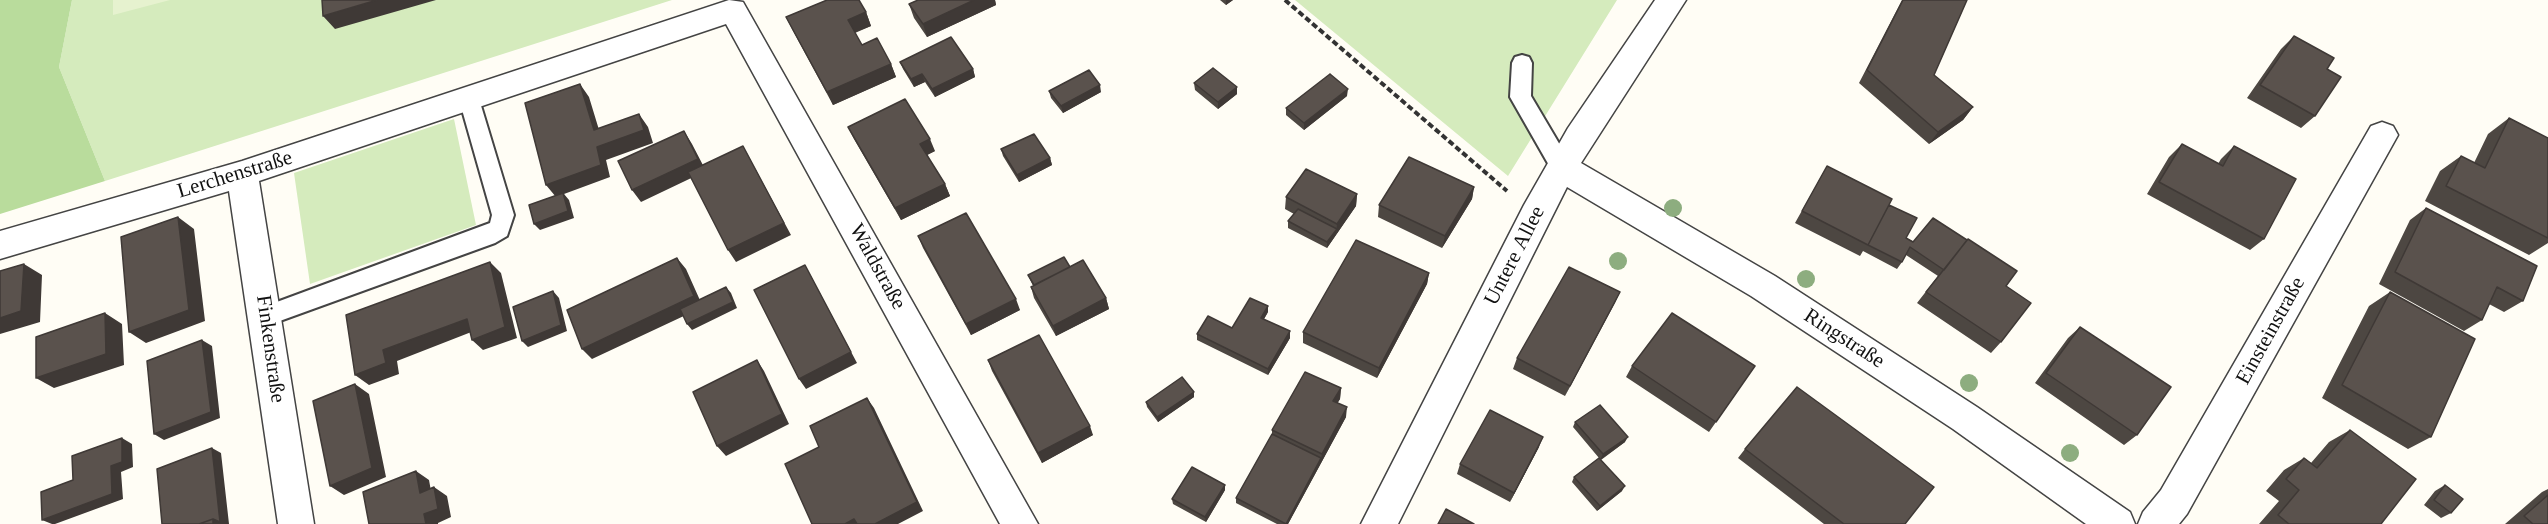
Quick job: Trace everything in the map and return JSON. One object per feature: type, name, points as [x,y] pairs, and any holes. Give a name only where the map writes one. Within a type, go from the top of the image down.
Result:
[{"type":"street","name":"Untere Allee","points":[[1378,524],[1535,215],[1579,137],[1671,0]]},
{"type":"street","name":"Lerchenstraße","points":[[0,245],[242,174],[734,10]]},
{"type":"street","name":"Waldstraße","points":[[734,10],[1020,524]]},
{"type":"street","name":"Einsteinstraße","points":[[2156,524],[2174,502],[2382,135]]},
{"type":"street","name":"Ringstraße","points":[[1562,168],[1763,286],[1965,418],[2116,524]]},
{"type":"street","name":"Finkenstraße","points":[[242,174],[266,316],[296,524]]},
{"type":"lane","points":[[1522,63],[1520,97],[1562,168]]},
{"type":"lane","points":[[266,316],[487,236],[499,229],[503,215],[469,99]]},
{"type":"path","points":[[1285,0],[1535,215]]},
{"type":"green space","points":[[0,0],[72,0],[59,67],[105,181],[0,214]]},
{"type":"green space","points":[[72,0],[672,0],[105,181],[59,67]]},
{"type":"green space","points":[[113,0],[170,0],[113,15]]},
{"type":"green space","points":[[1295,0],[1617,0],[1508,176]]},
{"type":"green space","points":[[454,119],[476,225],[310,284],[294,173]]},
{"type":"building","points":[[322,0],[377,0],[323,16]]},
{"type":"building","points":[[827,0],[859,0],[866,12],[848,20],[862,45],[877,38],[891,64],[827,92],[786,17]]},
{"type":"building","points":[[918,0],[974,0],[923,24],[909,4]]},
{"type":"building","points":[[1903,0],[1967,0],[1934,75],[1973,107],[1938,132],[1867,70]]},
{"type":"building","points":[[2294,36],[2334,58],[2327,69],[2341,77],[2315,116],[2260,85]]},
{"type":"building","points":[[951,37],[973,69],[932,89],[922,74],[911,79],[900,62]]},
{"type":"building","points":[[1213,68],[1237,87],[1218,102],[1194,83]]},
{"type":"building","points":[[1089,70],[1100,85],[1061,106],[1049,91]]},
{"type":"building","points":[[1330,74],[1348,89],[1304,123],[1286,108]]},
{"type":"building","points":[[580,84],[594,130],[639,114],[644,130],[597,147],[601,165],[546,185],[525,103]]},
{"type":"building","points":[[905,99],[930,139],[920,144],[945,184],[895,208],[848,127]]},
{"type":"building","points":[[2509,118],[2548,138],[2548,238],[2446,186],[2461,156],[2485,168]]},
{"type":"building","points":[[684,131],[698,159],[632,190],[618,161]]},
{"type":"building","points":[[1034,134],[1050,158],[1017,175],[1001,149]]},
{"type":"building","points":[[2182,144],[2223,166],[2234,146],[2296,179],[2264,239],[2159,182]]},
{"type":"building","points":[[743,146],[784,223],[728,250],[688,172]]},
{"type":"building","points":[[1409,157],[1474,187],[1445,236],[1379,205]]},
{"type":"building","points":[[1827,166],[1892,199],[1868,245],[1802,211]]},
{"type":"building","points":[[1306,169],[1357,194],[1337,224],[1286,197]]},
{"type":"building","points":[[563,193],[568,211],[534,224],[529,205]]},
{"type":"building","points":[[1889,205],[1917,218],[1906,238],[1913,242],[1933,218],[1967,240],[1944,270],[1910,247],[1902,262],[1868,245]]},
{"type":"building","points":[[2426,208],[2537,266],[2523,301],[2497,287],[2482,320],[2395,272]]},
{"type":"building","points":[[1298,209],[1337,229],[1327,242],[1288,221]]},
{"type":"building","points":[[966,213],[1016,299],[966,324],[918,236]]},
{"type":"building","points":[[178,217],[189,310],[129,332],[121,237]]},
{"type":"building","points":[[1968,239],[2017,271],[2006,286],[2031,303],[2001,342],[1926,292]]},
{"type":"building","points":[[1356,240],[1429,273],[1379,368],[1303,332]]},
{"type":"building","points":[[1064,257],[1070,267],[1034,285],[1028,275]]},
{"type":"building","points":[[677,258],[694,296],[582,349],[567,310]]},
{"type":"building","points":[[1083,260],[1106,298],[1053,326],[1031,287]]},
{"type":"building","points":[[490,262],[505,327],[472,340],[467,319],[383,350],[386,363],[355,375],[346,315]]},
{"type":"building","points":[[24,264],[21,311],[0,318],[0,271]]},
{"type":"building","points":[[805,265],[851,352],[799,379],[754,290]]},
{"type":"building","points":[[1569,267],[1620,292],[1570,386],[1517,358]]},
{"type":"building","points":[[726,287],[733,302],[687,324],[680,309]]},
{"type":"building","points":[[553,291],[561,325],[522,341],[513,307]]},
{"type":"building","points":[[2390,292],[2475,339],[2431,437],[2342,385]]},
{"type":"building","points":[[1250,298],[1268,306],[1261,318],[1290,331],[1268,369],[1197,334],[1208,316],[1232,328]]},
{"type":"building","points":[[105,313],[106,354],[36,378],[36,337]]},
{"type":"building","points":[[1672,313],[1755,366],[1716,422],[1632,366]]},
{"type":"building","points":[[2080,327],[2171,387],[2137,435],[2046,373]]},
{"type":"building","points":[[1039,335],[1090,426],[1038,453],[988,360]]},
{"type":"building","points":[[202,340],[211,412],[154,434],[147,361]]},
{"type":"building","points":[[757,360],[782,414],[717,446],[693,392]]},
{"type":"building","points":[[1305,372],[1341,388],[1333,401],[1347,407],[1322,454],[1272,430]]},
{"type":"building","points":[[1182,377],[1194,392],[1157,417],[1146,402]]},
{"type":"building","points":[[355,384],[372,468],[330,486],[313,401]]},
{"type":"building","points":[[1797,387],[1934,487],[1905,524],[1844,524],[1745,449]]},
{"type":"building","points":[[867,398],[917,502],[875,524],[857,524],[854,519],[845,524],[812,524],[785,464],[819,447],[810,426]]},
{"type":"building","points":[[1600,405],[1628,437],[1603,454],[1575,422]]},
{"type":"building","points":[[1490,410],[1543,437],[1514,493],[1460,464]]},
{"type":"building","points":[[2350,430],[2416,479],[2381,524],[2289,524],[2278,515],[2299,490],[2286,479],[2304,458],[2317,468]]},
{"type":"building","points":[[1272,434],[1321,458],[1286,524],[1236,498]]},
{"type":"building","points":[[122,438],[122,462],[111,466],[112,494],[42,520],[41,492],[73,480],[72,456]]},
{"type":"building","points":[[212,448],[220,522],[213,519],[199,524],[162,524],[157,469]]},
{"type":"building","points":[[1599,458],[1625,486],[1600,506],[1574,477]]},
{"type":"building","points":[[1192,467],[1225,485],[1205,517],[1172,499]]},
{"type":"building","points":[[416,471],[420,493],[434,487],[438,509],[424,514],[426,524],[369,524],[363,492]]},
{"type":"building","points":[[2445,485],[2463,499],[2451,513],[2434,500]]},
{"type":"building","points":[[2548,495],[2548,524],[2533,524],[2524,516]]},
{"type":"building","points":[[1446,509],[1474,524],[1438,524]]},
{"type":"building","points":[[213,519],[213,524],[199,524]]}]
